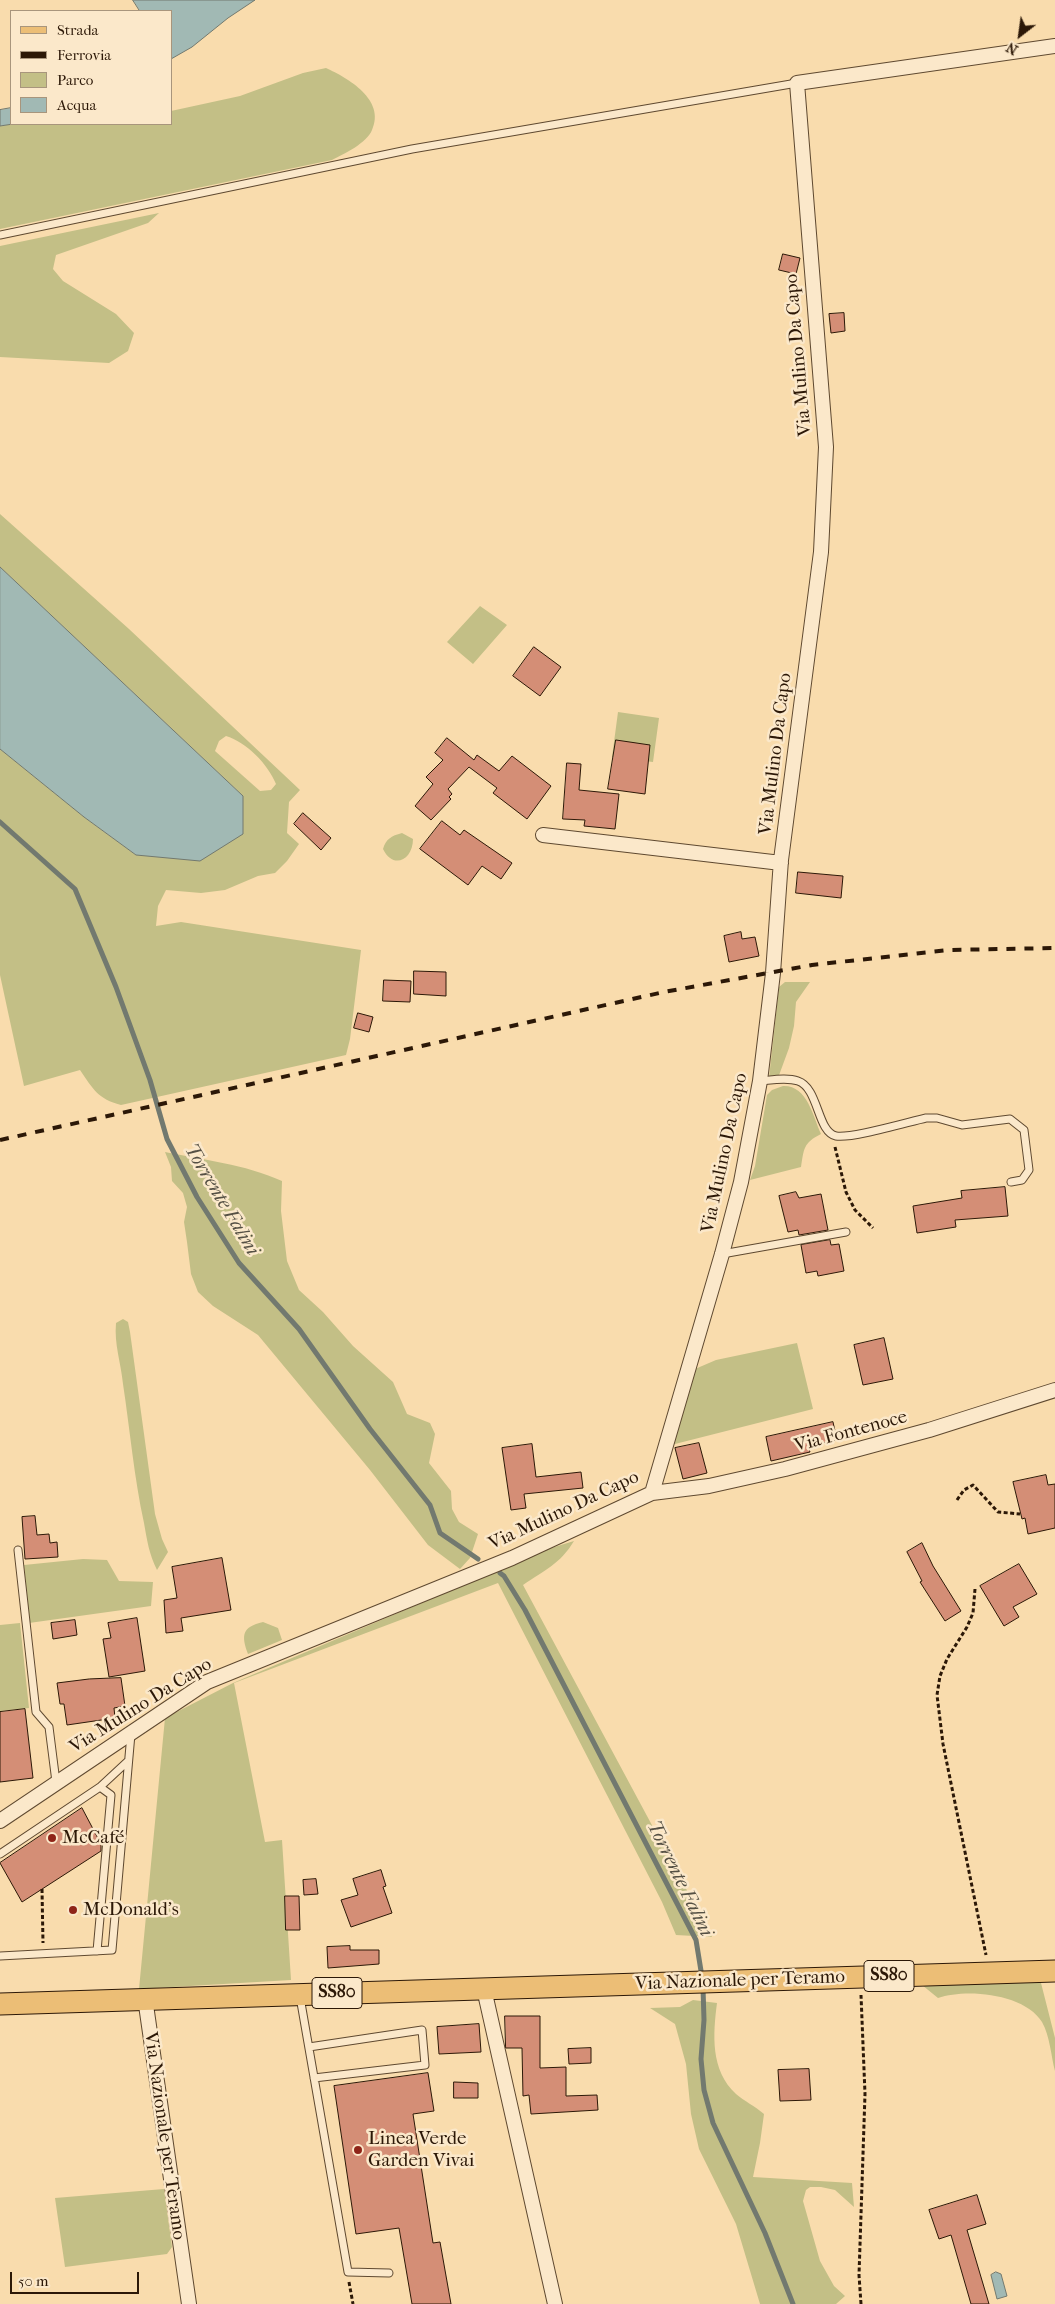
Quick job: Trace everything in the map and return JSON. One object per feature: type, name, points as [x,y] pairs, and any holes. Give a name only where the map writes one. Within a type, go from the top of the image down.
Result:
[{"type":"main road","name":"Via Nazionale per Teramo","points":[[0,2004],[1055,1970]]},
{"type":"street","points":[[796,83],[1055,46]]},
{"type":"street","name":"Via Mulino Da Capo","points":[[0,1820],[207,1682],[512,1558],[652,1493],[722,1254],[740,1182],[760,1081],[774,973],[781,863],[821,552],[826,447],[796,83]]},
{"type":"street","points":[[543,835],[781,863]]},
{"type":"street","name":"Via Fontenoce","points":[[652,1493],[709,1486],[803,1464],[929,1430],[1055,1390]]},
{"type":"street","points":[[484,1989],[555,2304]]},
{"type":"street","name":"Via Nazionale per Teramo","points":[[145,1998],[189,2304]]},
{"type":"lane","points":[[0,235],[412,149],[796,83]]},
{"type":"lane","points":[[760,1081],[790,1080],[800,1082],[809,1089],[827,1131],[834,1135],[841,1136],[926,1118],[937,1118],[962,1125],[1010,1119],[1024,1130],[1029,1170],[1022,1180],[1011,1182]]},
{"type":"lane","points":[[722,1254],[846,1232]]},
{"type":"lane","points":[[18,1550],[36,1712],[49,1727],[56,1782]]},
{"type":"lane","points":[[0,1956],[112,1950],[131,1732]]},
{"type":"lane","points":[[0,1854],[100,1787],[129,1760]]},
{"type":"lane","points":[[97,1951],[112,1795],[100,1787]]},
{"type":"lane","points":[[300,1994],[348,2272],[389,2273]]},
{"type":"lane","points":[[309,2047],[422,2030],[425,2065],[314,2078]]},
{"type":"path","points":[[827,1131],[841,1166],[846,1192],[855,1210],[873,1228]]},
{"type":"path","points":[[957,1500],[964,1490],[973,1485],[998,1512],[1020,1514]]},
{"type":"path","points":[[975,1588],[973,1612],[968,1627],[947,1659],[940,1676],[937,1702],[943,1744],[984,1935],[989,1973]]},
{"type":"path","points":[[42,1888],[43,1954]]},
{"type":"path","points":[[860,1977],[864,2094],[859,2275],[860,2304]]},
{"type":"path","points":[[348,2272],[353,2304]]},
{"type":"green space","points":[[326,68],[354,84],[369,100],[374,109],[375,119],[372,130],[355,148],[332,160],[0,229],[0,126],[172,125],[172,111],[240,96],[303,73]]},
{"type":"green space","points":[[159,213],[148,223],[56,255],[53,269],[63,281],[116,314],[134,333],[128,351],[109,363],[0,357],[0,246]]},
{"type":"green space","points":[[0,514],[129,629],[300,790],[289,802],[287,833],[299,844],[287,861],[275,873],[258,876],[225,890],[201,893],[166,890],[158,906],[156,926],[181,922],[361,950],[350,1039],[346,1055],[121,1105],[101,1096],[80,1070],[24,1086],[0,975],[0,749],[84,817],[136,855],[243,796],[0,567]],"holes":[[[226,736],[234,739],[256,755],[268,769],[276,784],[271,790],[260,791],[215,751],[219,741]]]},
{"type":"green space","points":[[480,606],[507,625],[473,664],[447,642]]},
{"type":"green space","points":[[618,712],[659,718],[653,762],[612,757]]},
{"type":"green space","points":[[402,833],[413,839],[412,846],[406,857],[397,861],[387,855],[383,849],[390,838]]},
{"type":"green space","points":[[785,982],[810,982],[796,1002],[794,1026],[789,1048],[778,1078],[769,1078],[779,987]]},
{"type":"green space","points":[[783,1086],[791,1087],[803,1096],[812,1111],[821,1134],[811,1140],[805,1147],[801,1167],[750,1180],[755,1166],[767,1095],[772,1090]]},
{"type":"green space","points":[[165,1152],[239,1166],[282,1181],[281,1211],[287,1261],[299,1290],[323,1312],[353,1346],[393,1382],[407,1414],[430,1423],[435,1434],[429,1463],[451,1491],[452,1509],[459,1522],[478,1534],[470,1558],[460,1569],[428,1545],[370,1470],[258,1335],[213,1306],[198,1292],[191,1274],[184,1222],[187,1207],[183,1193],[172,1181],[171,1167]]},
{"type":"green space","points":[[123,1319],[128,1322],[130,1332],[155,1514],[168,1552],[157,1570],[149,1547],[141,1506],[117,1346],[116,1323]]},
{"type":"green space","points":[[797,1343],[813,1409],[671,1445],[695,1369],[716,1360]]},
{"type":"green space","points":[[574,1541],[558,1561],[523,1585],[712,1937],[676,1935],[662,1902],[498,1583],[234,1683],[265,1842],[282,1840],[291,1980],[139,1989],[165,1718],[233,1683],[551,1548]]},
{"type":"green space","points":[[83,1559],[107,1560],[119,1581],[153,1582],[151,1606],[29,1623],[24,1565]]},
{"type":"green space","points":[[263,1622],[278,1628],[282,1640],[248,1654],[244,1642],[245,1633],[251,1626]]},
{"type":"green space","points":[[20,1623],[29,1708],[0,1711],[0,1625]]},
{"type":"green space","points":[[1040,1979],[1055,2038],[1055,2071],[1045,2028],[1034,2013],[1023,2005],[1009,1999],[979,1994],[950,1995],[938,1998],[922,1985]]},
{"type":"green space","points":[[693,2000],[717,2003],[714,2039],[715,2051],[722,2074],[736,2094],[764,2114],[753,2177],[852,2183],[854,2207],[835,2190],[821,2187],[810,2187],[806,2190],[803,2201],[820,2261],[834,2286],[845,2296],[836,2304],[760,2304],[736,2224],[699,2149],[691,2114],[686,2064],[675,2024],[650,2008],[680,2007]]},
{"type":"green space","points":[[164,2189],[172,2247],[167,2254],[65,2267],[55,2198]]},
{"type":"water","points":[[133,0],[255,0],[228,18],[192,47],[172,58],[172,10],[139,10]]},
{"type":"water","points":[[10,108],[10,124],[0,126],[0,110]]},
{"type":"water","points":[[0,567],[243,796],[243,834],[200,861],[136,855],[84,817],[0,749]]},
{"type":"water","points":[[996,2272],[1001,2274],[1007,2296],[997,2299],[991,2275]]},
{"type":"building","points":[[783,254],[800,258],[796,274],[779,270]]},
{"type":"building","points":[[844,313],[845,331],[831,333],[829,314]]},
{"type":"building","points":[[534,647],[561,667],[540,696],[513,676]]},
{"type":"building","points":[[447,738],[474,760],[477,755],[499,771],[512,756],[551,786],[527,819],[493,793],[497,788],[469,767],[448,789],[452,794],[449,797],[451,799],[431,820],[415,806],[433,784],[426,777],[443,760],[435,753]]},
{"type":"building","points":[[616,740],[650,745],[645,794],[608,789]]},
{"type":"building","points":[[567,763],[581,764],[579,790],[619,794],[615,829],[584,826],[585,820],[563,819]]},
{"type":"building","points":[[303,813],[331,838],[321,850],[294,824]]},
{"type":"building","points":[[442,821],[460,835],[464,830],[512,863],[501,879],[482,866],[468,885],[420,849]]},
{"type":"building","points":[[798,872],[843,876],[841,898],[796,893]]},
{"type":"building","points":[[741,932],[742,939],[755,937],[759,956],[729,962],[724,936]]},
{"type":"building","points":[[414,971],[446,972],[446,996],[414,994]]},
{"type":"building","points":[[384,980],[411,981],[410,1002],[383,1001]]},
{"type":"building","points":[[358,1013],[373,1017],[369,1032],[354,1028]]},
{"type":"building","points":[[1005,1187],[1008,1216],[955,1220],[956,1227],[917,1233],[913,1206],[962,1198],[961,1191]]},
{"type":"building","points":[[796,1192],[799,1198],[821,1194],[828,1230],[799,1235],[798,1230],[788,1232],[779,1196]]},
{"type":"building","points":[[830,1240],[831,1245],[839,1244],[844,1271],[818,1276],[817,1271],[806,1273],[801,1245]]},
{"type":"building","points":[[884,1338],[893,1379],[863,1385],[854,1345]]},
{"type":"building","points":[[833,1422],[837,1440],[808,1446],[810,1452],[771,1461],[766,1437]]},
{"type":"building","points":[[699,1443],[707,1473],[683,1479],[675,1448]]},
{"type":"building","points":[[532,1444],[536,1477],[581,1472],[583,1488],[524,1494],[526,1508],[511,1510],[502,1448]]},
{"type":"building","points":[[1046,1475],[1048,1485],[1055,1484],[1055,1528],[1028,1534],[1025,1518],[1022,1519],[1013,1482]]},
{"type":"building","points":[[35,1516],[37,1535],[49,1534],[50,1543],[57,1542],[58,1557],[25,1559],[22,1517]]},
{"type":"building","points":[[922,1543],[933,1566],[961,1611],[945,1621],[920,1582],[922,1581],[907,1552]]},
{"type":"building","points":[[222,1558],[231,1610],[181,1618],[183,1631],[166,1633],[164,1600],[177,1598],[172,1567]]},
{"type":"building","points":[[1019,1564],[1037,1594],[1013,1607],[1019,1617],[1004,1626],[980,1586]]},
{"type":"building","points":[[137,1618],[145,1671],[109,1677],[103,1639],[111,1638],[108,1623]]},
{"type":"building","points":[[75,1620],[77,1635],[53,1639],[51,1623]]},
{"type":"building","points":[[121,1678],[125,1706],[114,1708],[115,1718],[67,1725],[64,1704],[60,1704],[57,1683]]},
{"type":"building","points":[[25,1709],[33,1778],[0,1782],[0,1712]]},
{"type":"building","points":[[82,1808],[101,1844],[101,1851],[22,1902],[0,1863]]},
{"type":"building","points":[[381,1870],[386,1886],[383,1887],[392,1913],[351,1927],[341,1900],[358,1895],[353,1879]]},
{"type":"building","points":[[316,1879],[318,1894],[304,1895],[303,1880]]},
{"type":"building","points":[[285,1896],[299,1896],[300,1930],[286,1930]]},
{"type":"building","points":[[350,1946],[350,1950],[379,1950],[379,1964],[328,1968],[327,1947]]},
{"type":"building","points":[[505,2016],[540,2016],[540,2068],[566,2067],[566,2096],[597,2095],[598,2110],[531,2114],[529,2095],[523,2096],[522,2048],[506,2048]]},
{"type":"building","points":[[479,2024],[481,2052],[439,2054],[437,2027]]},
{"type":"building","points":[[591,2048],[591,2063],[569,2064],[568,2049]]},
{"type":"building","points":[[809,2069],[811,2100],[780,2101],[778,2070]]},
{"type":"building","points":[[428,2073],[434,2111],[413,2114],[433,2243],[440,2242],[451,2304],[412,2304],[399,2228],[356,2234],[334,2086]]},
{"type":"building","points":[[454,2082],[478,2083],[478,2098],[454,2098]]},
{"type":"building","points":[[977,2195],[986,2224],[967,2230],[989,2304],[971,2304],[951,2235],[939,2239],[929,2210]]},
{"type":"waterway","name":"Torrente Falini","points":[[0,822],[75,889],[116,987],[150,1080],[167,1139],[197,1197],[239,1263],[299,1329],[370,1429],[430,1505],[440,1533],[478,1559]]},
{"type":"waterway","name":"Torrente Falini","points":[[500,1573],[504,1576],[525,1610],[696,1940],[702,1977]]},
{"type":"waterway","name":"Torrente Falini","points":[[703,1988],[704,2020],[701,2059],[704,2090],[713,2123],[765,2233],[793,2304]]},
{"type":"railway","points":[[0,1140],[664,992],[812,965],[949,950],[1055,948]]},
{"type":"place","name":"McCafé","points":[[52,1838]]},
{"type":"place","name":"McDonald's","points":[[73,1910]]},
{"type":"place","name":"Linea Verde Garden Vivai","points":[[358,2150]]}]
